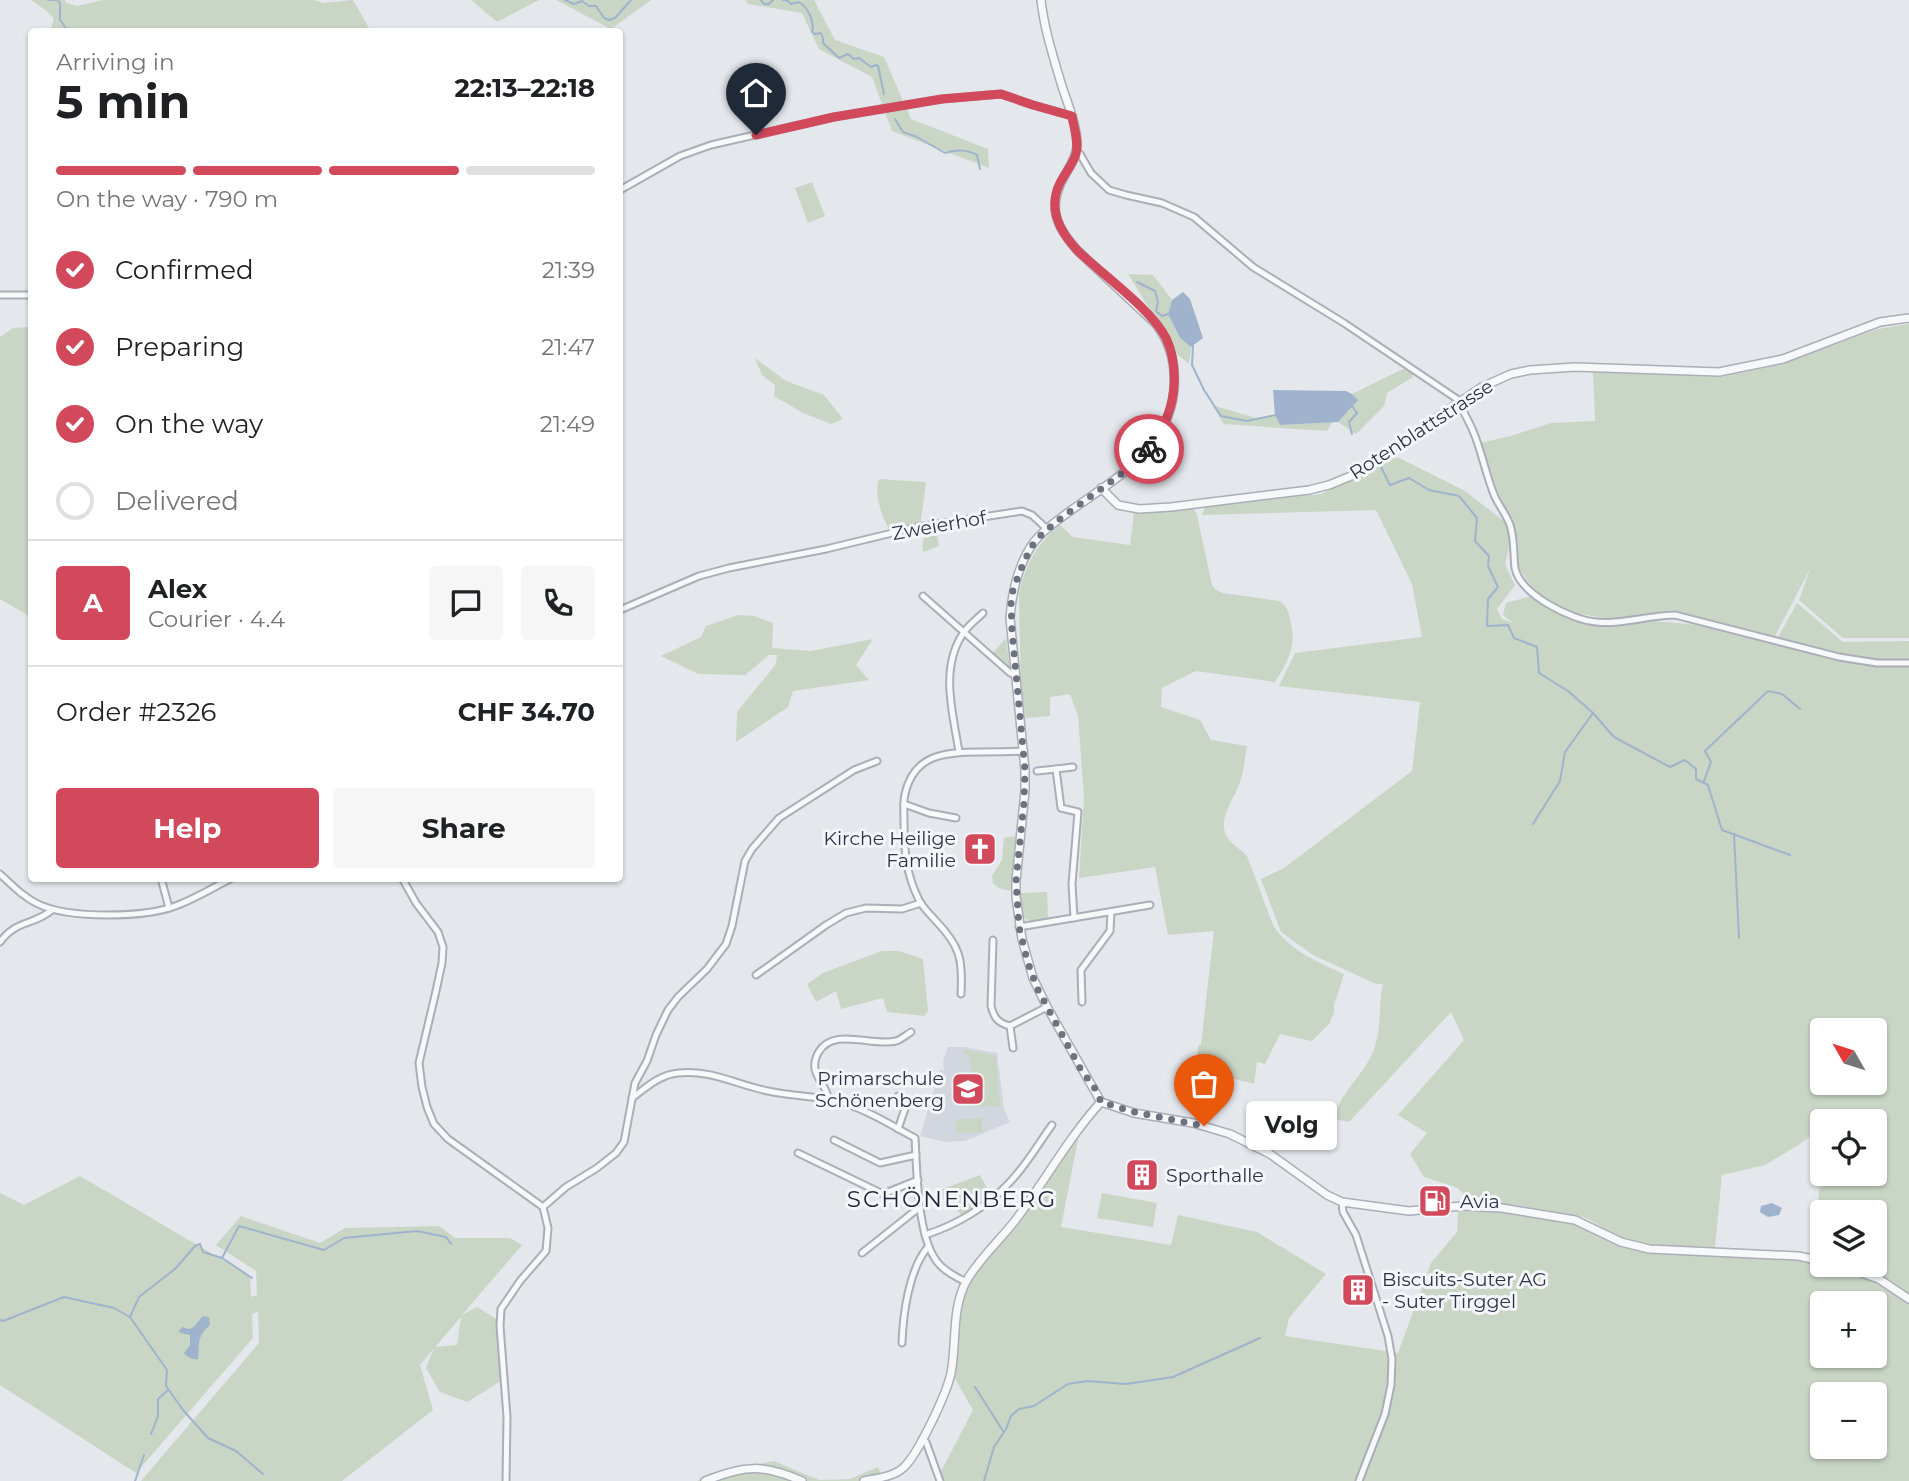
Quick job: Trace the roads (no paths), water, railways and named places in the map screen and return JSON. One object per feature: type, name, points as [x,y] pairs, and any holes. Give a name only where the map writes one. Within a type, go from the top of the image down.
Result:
[{"type":"street","points":[[1041,0],[1046,30],[1072,116],[1076,139],[1076,151],[1055,197],[1058,222],[1067,239],[1078,251],[1152,319],[1166,338],[1174,364],[1173,397],[1168,418],[1156,439],[1134,465],[1047,528],[1031,547],[1013,590],[1010,618],[1024,751],[1025,791],[1016,881],[1019,927],[1027,960],[1047,1007],[1101,1102],[1230,1134],[1270,1154],[1327,1195],[1342,1202],[1409,1211],[1462,1206],[1502,1208],[1559,1216],[1583,1223],[1621,1242],[1648,1249],[1810,1258]]},
{"type":"street","points":[[623,188],[680,156],[704,147],[834,117],[942,99],[1001,94],[1072,116]]},
{"type":"street","points":[[1076,151],[1091,173],[1109,190],[1162,202],[1194,217],[1253,267],[1344,323],[1460,402],[1495,496],[1510,524],[1515,542],[1516,570],[1530,592],[1556,609],[1581,620],[1607,623],[1675,615],[1839,657],[1877,663],[1909,663]]},
{"type":"street","points":[[0,295],[28,295]]},
{"type":"street","name":"Rotenblattstrasse","points":[[1101,488],[1118,505],[1139,509],[1319,488],[1351,476],[1460,402],[1495,380],[1511,374],[1576,367],[1720,372],[1783,359],[1880,322],[1909,318]]},
{"type":"street","name":"Zweierhof","points":[[623,609],[699,576],[920,526],[1017,512],[1032,515],[1047,528]]},
{"type":"street","points":[[923,596],[1016,676]]},
{"type":"street","points":[[959,752],[949,690],[950,665],[955,648],[965,631],[984,613]]},
{"type":"street","points":[[961,994],[962,973],[958,951],[952,938],[921,903],[909,880],[904,855],[904,797],[910,778],[920,764],[940,754],[1024,751]]},
{"type":"street","points":[[543,1207],[566,1187],[616,1153],[624,1142],[635,1083],[668,1010],[707,969],[726,944],[745,861],[752,849],[779,818],[854,770],[877,761]]},
{"type":"street","points":[[1037,771],[1073,767]]},
{"type":"street","points":[[1056,769],[1061,808],[1077,812],[1072,884],[1074,918]]},
{"type":"street","points":[[904,804],[929,813],[956,818]]},
{"type":"street","points":[[0,874],[26,897],[52,910],[82,915],[169,908],[224,882]]},
{"type":"street","points":[[163,882],[169,908]]},
{"type":"street","points":[[404,882],[416,904],[438,932],[443,947],[438,982],[419,1063],[424,1097],[434,1124],[448,1139],[543,1207],[548,1228],[546,1251],[520,1281],[501,1309],[507,1418],[506,1481]]},
{"type":"street","points":[[756,975],[846,913],[866,908],[902,909],[921,903]]},
{"type":"street","points":[[1019,927],[1150,905]]},
{"type":"street","points":[[0,942],[16,926],[42,918],[52,910]]},
{"type":"street","points":[[1082,1002],[1081,970],[1110,931],[1111,912]]},
{"type":"street","points":[[993,940],[991,1006],[994,1017],[1010,1026],[1047,1007]]},
{"type":"street","points":[[1010,1026],[1013,1048]]},
{"type":"street","points":[[828,1099],[815,1070],[816,1059],[827,1043],[836,1038],[883,1042],[899,1040],[911,1032]]},
{"type":"street","points":[[631,1099],[658,1078],[694,1072],[766,1091],[846,1104],[915,1138],[920,1207],[928,1247],[938,1264],[966,1282]]},
{"type":"street","points":[[898,1096],[924,1104]]},
{"type":"street","points":[[898,1129],[908,1100]]},
{"type":"street","points":[[864,1481],[887,1476],[908,1462],[947,1388],[957,1311],[966,1282],[1015,1221],[1101,1102]]},
{"type":"street","points":[[925,1235],[956,1222],[996,1196],[1011,1181],[1052,1125]]},
{"type":"street","points":[[834,1140],[880,1163],[916,1155]]},
{"type":"street","points":[[798,1153],[883,1194],[918,1180]]},
{"type":"street","points":[[1342,1202],[1343,1212],[1356,1235],[1388,1336],[1392,1359],[1391,1385],[1385,1414],[1359,1481]]},
{"type":"street","points":[[862,1253],[920,1207]]},
{"type":"street","points":[[902,1343],[909,1293],[920,1256],[928,1247]]},
{"type":"street","points":[[1873,1277],[1909,1298]]},
{"type":"street","points":[[922,1439],[926,1443],[940,1481]]},
{"type":"street","points":[[705,1481],[734,1471],[757,1468],[778,1471],[802,1481]]},
{"type":"water","points":[[1183,292],[1190,299],[1203,338],[1191,347],[1180,338],[1168,314],[1172,300]]},
{"type":"water","points":[[1273,390],[1346,391],[1358,400],[1338,422],[1280,425],[1275,415]]},
{"type":"water","points":[[1772,1203],[1782,1208],[1779,1215],[1768,1217],[1760,1212],[1761,1206]]},
{"type":"water","points":[[203,1316],[209,1317],[210,1325],[201,1337],[198,1359],[192,1359],[184,1353],[190,1345],[190,1335],[180,1333],[179,1330],[183,1327],[192,1328]]},
{"type":"waterway","points":[[48,0],[56,0]]},
{"type":"waterway","points":[[58,0],[60,20],[66,28]]},
{"type":"waterway","points":[[565,0],[574,4],[582,1],[589,6],[596,6],[604,18],[609,20],[615,18],[631,0]]},
{"type":"waterway","points":[[761,0],[764,4],[773,0]]},
{"type":"waterway","points":[[783,0],[791,4],[799,2],[805,7],[812,19],[812,32],[821,33],[823,43],[839,58],[848,54],[871,67],[878,66],[884,94]]},
{"type":"waterway","points":[[895,119],[903,132],[945,153],[961,151],[977,155],[980,169]]},
{"type":"waterway","points":[[1137,282],[1155,291],[1158,302],[1156,311],[1162,316],[1168,314]]},
{"type":"waterway","points":[[1193,345],[1192,365],[1221,416],[1247,421],[1276,415]]},
{"type":"waterway","points":[[1351,406],[1357,413],[1349,422],[1352,434]]},
{"type":"waterway","points":[[1381,467],[1390,485],[1409,478],[1429,490],[1459,496],[1477,518],[1475,541],[1489,556],[1488,566],[1498,587],[1488,599],[1487,626],[1508,625],[1514,638],[1537,647],[1539,673],[1568,691],[1593,713],[1614,737],[1670,767],[1685,760],[1696,769],[1696,779],[1708,785],[1722,830],[1790,855]]},
{"type":"waterway","points":[[1704,781],[1711,762],[1705,751],[1768,691],[1782,694],[1800,709]]},
{"type":"waterway","points":[[1533,824],[1560,781],[1565,752],[1593,713]]},
{"type":"waterway","points":[[1734,834],[1739,938]]},
{"type":"waterway","points":[[130,1317],[139,1297],[175,1269],[195,1246],[200,1244],[203,1252],[222,1258],[239,1226],[324,1250],[344,1238],[417,1231],[446,1237],[451,1244]]},
{"type":"waterway","points":[[222,1258],[252,1278]]},
{"type":"waterway","points":[[0,1320],[64,1297],[114,1308],[130,1317],[167,1370],[166,1386],[183,1410],[208,1438],[236,1451],[263,1474]]},
{"type":"waterway","points":[[984,1481],[994,1447],[1011,1416],[1019,1409],[1034,1406],[1068,1384],[1087,1381],[1126,1384],[1173,1377],[1260,1338]]},
{"type":"waterway","points":[[975,1387],[1003,1431]]},
{"type":"waterway","points":[[151,1434],[158,1416],[158,1399],[167,1391]]},
{"type":"waterway","points":[[135,1481],[144,1455]]},
{"type":"place","name":"Kirche Heilige Familie","points":[[980,849]]},
{"type":"place","name":"Primarschule Schönenberg","points":[[968,1089]]},
{"type":"place","name":"Volg","points":[[1204,1126]]},
{"type":"place","name":"Sporthalle","points":[[1142,1175]]},
{"type":"place","name":"Avia","points":[[1435,1201]]},
{"type":"place","name":"Biscuits-Suter AG - Suter Tirggel","points":[[1358,1290]]},
{"type":"district","name":"SCHÖNENBERG","points":[[952,1199]]}]
